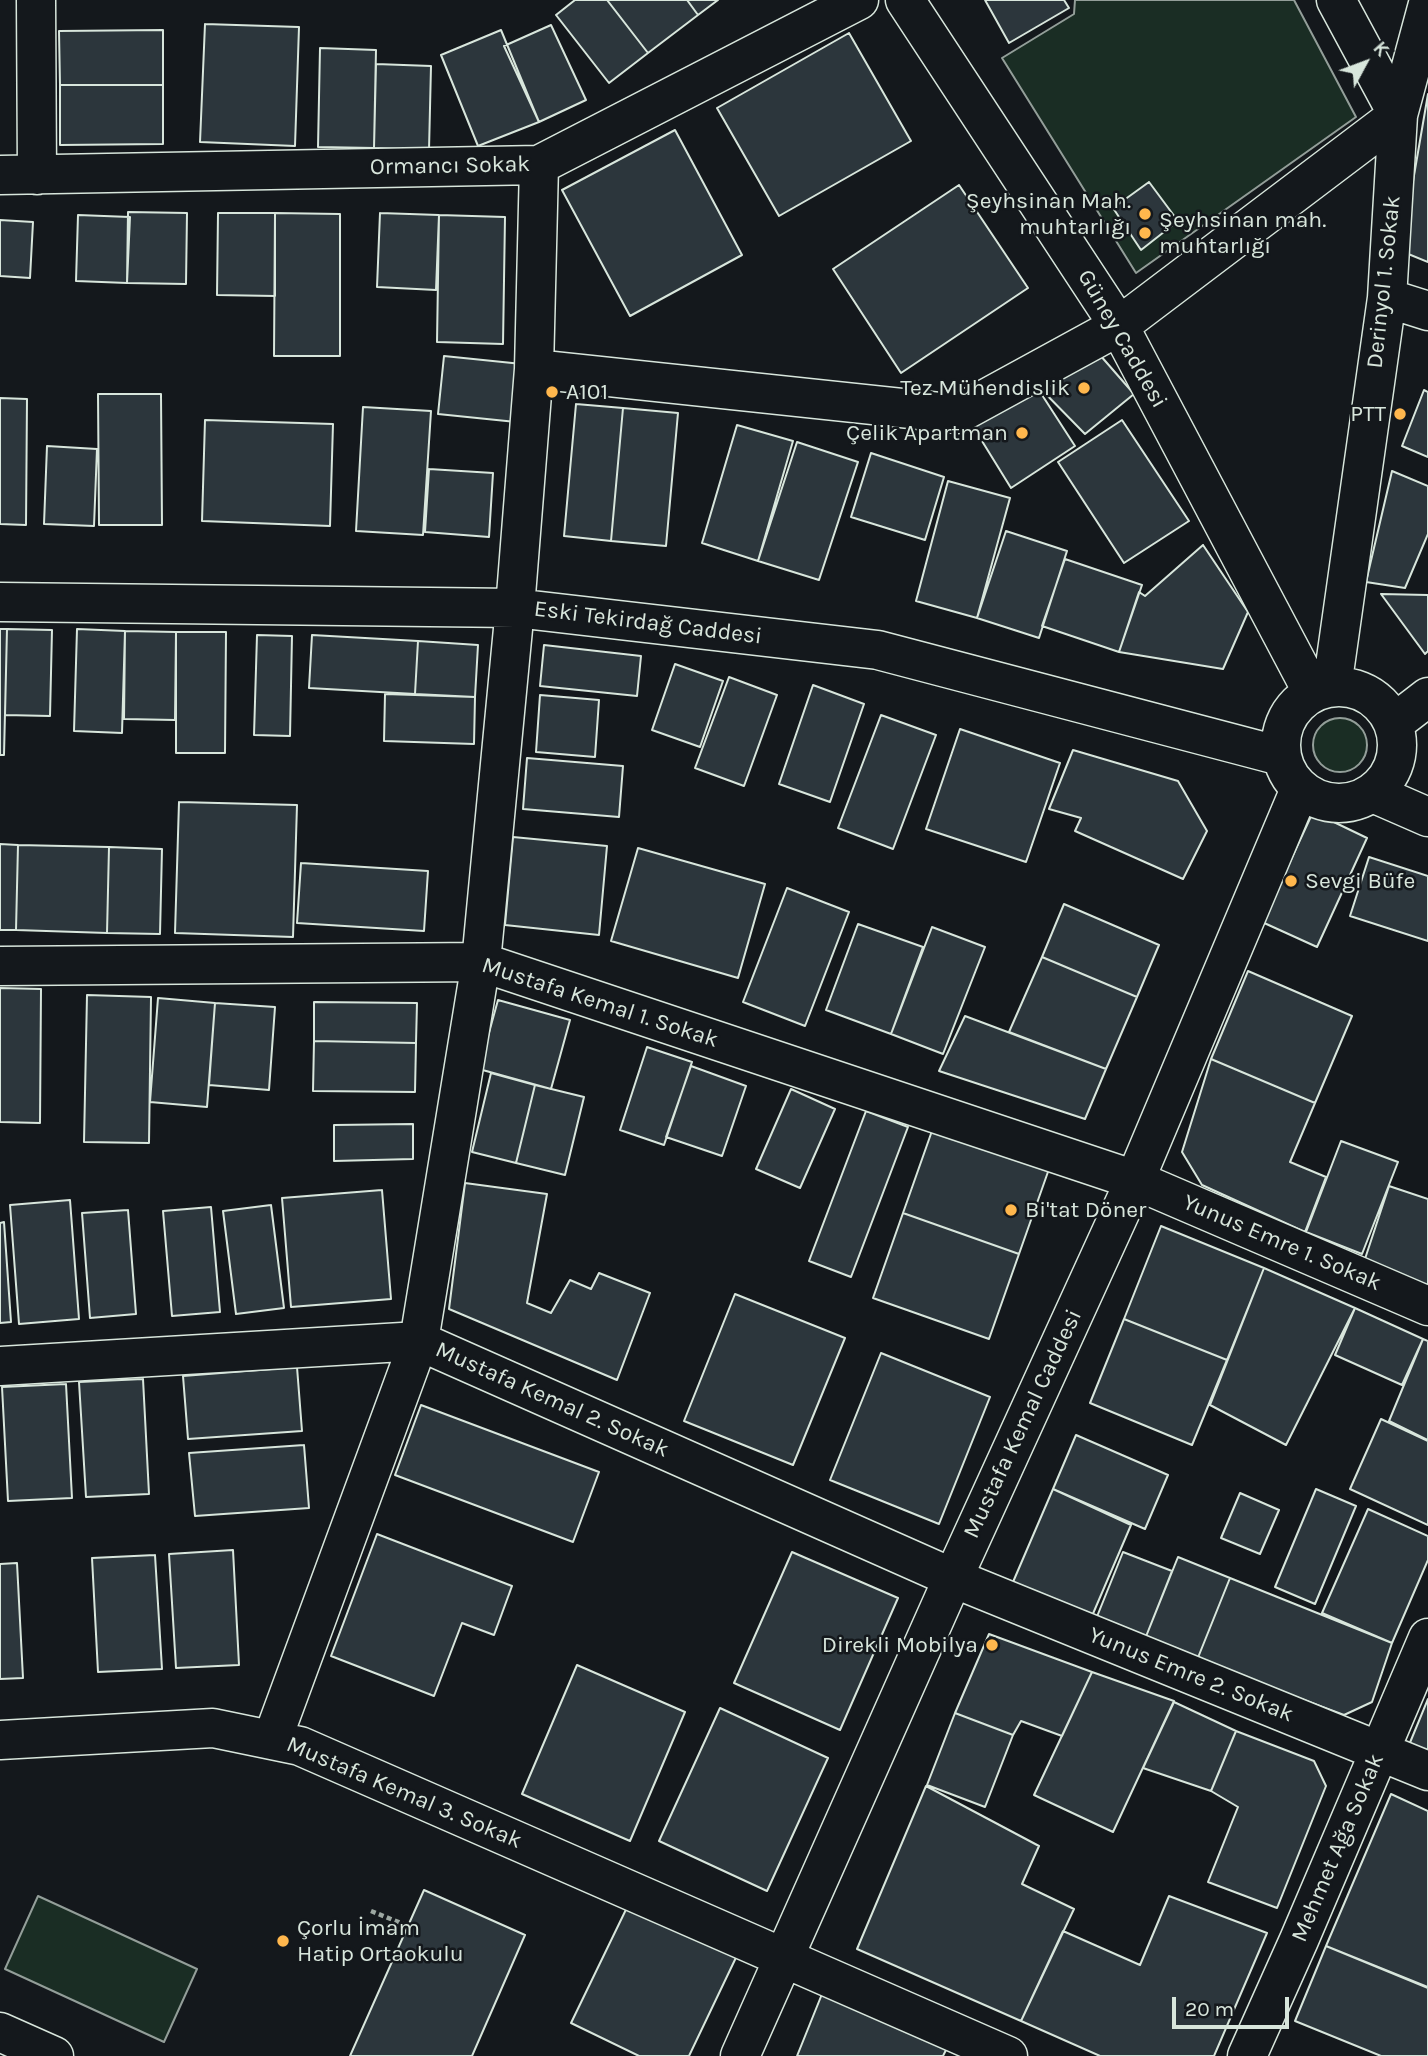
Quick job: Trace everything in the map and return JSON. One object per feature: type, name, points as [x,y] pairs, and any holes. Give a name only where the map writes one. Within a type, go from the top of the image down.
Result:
[{"type":"street","points":[[18,175],[36,0]]},
{"type":"street","name":"Ormancı Sokak","points":[[18,175],[539,165],[859,0]]},
{"type":"street","name":"Güney Caddesi","points":[[905,0],[1119,326],[1323,690]]},
{"type":"street","points":[[534,369],[958,414],[1119,326],[1398,115],[1336,0]]},
{"type":"street","name":"Derinyol 1. Sokak","points":[[1323,690],[1387,298],[1398,115],[1425,29]]},
{"type":"street","points":[[272,1740],[419,1341],[481,962],[515,608],[534,369],[539,165]]},
{"type":"street","points":[[1387,298],[1428,311]]},
{"type":"street","name":"Eski Tekirdağ Caddesi","points":[[0,602],[515,608],[878,650],[1281,756]]},
{"type":"street","points":[[1351,688],[1368,695],[1383,708],[1393,724],[1397,743],[1395,762],[1386,780],[1373,793],[1355,802],[1336,804],[1317,800],[1300,789],[1288,774],[1281,756],[1281,737],[1286,719],[1298,703],[1323,690],[1351,688]]},
{"type":"street","points":[[1393,724],[1428,697]]},
{"type":"street","name":"Mustafa Kemal Caddesi","points":[[740,2056],[953,1578],[1135,1180],[1300,789]]},
{"type":"street","points":[[1373,793],[1428,817]]},
{"type":"street","name":"Mustafa Kemal 1. Sokak","points":[[0,966],[481,962],[1135,1180]]},
{"type":"street","name":"Yunus Emre 1. Sokak","points":[[1135,1180],[1428,1306]]},
{"type":"street","name":"Mustafa Kemal 2. Sokak","points":[[0,1366],[419,1341],[953,1578]]},
{"type":"street","name":"Yunus Emre 2. Sokak","points":[[953,1578],[1428,1771]]},
{"type":"street","name":"Mehmet Ağa Sokak","points":[[1247,2056],[1428,1638]]},
{"type":"street","name":"Mustafa Kemal 3. Sokak","points":[[0,1740],[214,1728],[300,1746],[1007,2056]]},
{"type":"street","points":[[0,2032],[54,2056]]},
{"type":"path","points":[[371,1911],[408,1927]]},
{"type":"green space","points":[[1075,0],[1294,0],[1356,117],[1136,273],[1002,58],[1074,14]]},
{"type":"green space","points":[[1340,718],[1359,726],[1367,745],[1359,764],[1340,772],[1321,764],[1313,745],[1321,726]]},
{"type":"green space","points":[[38,1896],[197,1969],[164,2042],[5,1969]]},
{"type":"building","points":[[575,0],[607,0],[648,53],[609,83],[556,15]]},
{"type":"building","points":[[607,0],[687,0],[698,15],[648,53]]},
{"type":"building","points":[[687,0],[718,0],[698,15]]},
{"type":"building","points":[[985,0],[1064,0],[1069,8],[1009,43]]},
{"type":"building","points":[[205,24],[299,27],[295,146],[200,142]]},
{"type":"building","points":[[551,25],[586,100],[539,122],[504,46]]},
{"type":"building","points":[[163,30],[163,85],[60,85],[59,31]]},
{"type":"building","points":[[501,30],[539,122],[478,146],[441,55]]},
{"type":"building","points":[[849,33],[911,141],[779,216],[717,108]]},
{"type":"building","points":[[320,48],[376,50],[374,148],[318,147]]},
{"type":"building","points":[[376,64],[431,66],[429,150],[374,148]]},
{"type":"building","points":[[60,85],[163,85],[163,144],[60,145]]},
{"type":"building","points":[[1428,94],[1428,262],[1401,251]]},
{"type":"building","points":[[675,130],[742,255],[630,316],[562,190]]},
{"type":"building","name":"Şeyhsinan Mah. muhtarlığı","points":[[1149,182],[1178,221],[1141,250],[1113,208]]},
{"type":"building","points":[[959,185],[1028,288],[901,373],[833,269]]},
{"type":"building","points":[[128,212],[187,213],[186,284],[127,283]]},
{"type":"building","points":[[218,213],[275,213],[275,296],[217,295]]},
{"type":"building","points":[[275,213],[340,214],[340,356],[274,356]]},
{"type":"building","points":[[380,213],[439,215],[436,290],[377,287]]},
{"type":"building","points":[[78,215],[130,217],[127,283],[76,281]]},
{"type":"building","points":[[439,215],[505,217],[503,344],[437,342]]},
{"type":"building","points":[[0,220],[33,222],[30,278],[0,276]]},
{"type":"building","name":"Tez Mühendislik","points":[[1093,347],[1134,394],[1085,434],[1033,381]]},
{"type":"building","points":[[444,356],[522,364],[516,422],[438,414]]},
{"type":"building","name":"Çelik Apartman","points":[[1033,381],[1075,446],[1011,488],[969,420]]},
{"type":"building","points":[[1424,390],[1428,392],[1428,457],[1402,446]]},
{"type":"building","points":[[98,394],[161,394],[162,525],[99,525]]},
{"type":"building","points":[[0,398],[27,399],[26,525],[0,524]]},
{"type":"building","points":[[576,404],[623,408],[611,541],[564,536]]},
{"type":"building","points":[[363,407],[431,411],[423,535],[356,531]]},
{"type":"building","points":[[623,408],[678,413],[666,546],[611,541]]},
{"type":"building","points":[[205,420],[333,424],[330,526],[202,521]]},
{"type":"building","points":[[1122,420],[1189,521],[1124,563],[1058,462]]},
{"type":"building","points":[[737,425],[793,441],[758,561],[702,543]]},
{"type":"building","points":[[797,442],[858,462],[819,580],[758,561]]},
{"type":"building","points":[[47,446],[97,449],[94,526],[44,524]]},
{"type":"building","points":[[871,453],[944,477],[925,540],[851,517]]},
{"type":"building","points":[[429,469],[493,473],[489,537],[425,532]]},
{"type":"building","points":[[1392,471],[1428,486],[1428,534],[1405,588],[1366,582]]},
{"type":"building","points":[[948,481],[1010,498],[977,618],[916,601]]},
{"type":"building","points":[[1006,531],[1067,551],[1039,638],[977,618]]},
{"type":"building","points":[[1203,545],[1248,612],[1223,669],[1119,652],[1139,592],[1145,596]]},
{"type":"building","points":[[1065,559],[1142,585],[1119,652],[1042,626]]},
{"type":"building","points":[[1381,594],[1428,595],[1428,651],[1425,654]]},
{"type":"building","points":[[0,629],[7,629],[4,755],[0,755]]},
{"type":"building","points":[[7,629],[52,630],[50,716],[5,715]]},
{"type":"building","points":[[77,629],[125,631],[122,733],[74,731]]},
{"type":"building","points":[[125,631],[176,632],[175,720],[124,719]]},
{"type":"building","points":[[176,632],[226,632],[225,753],[176,753]]},
{"type":"building","points":[[257,635],[292,636],[290,736],[254,735]]},
{"type":"building","points":[[312,635],[418,641],[415,694],[309,688]]},
{"type":"building","points":[[418,641],[478,645],[475,697],[415,694]]},
{"type":"building","points":[[544,645],[641,656],[637,696],[540,686]]},
{"type":"building","points":[[675,664],[723,681],[700,747],[652,730]]},
{"type":"building","points":[[729,677],[777,695],[744,786],[695,768]]},
{"type":"building","points":[[813,685],[864,704],[830,802],[779,784]]},
{"type":"building","points":[[385,694],[475,697],[474,744],[384,741]]},
{"type":"building","points":[[540,695],[599,700],[595,757],[536,752]]},
{"type":"building","points":[[881,715],[936,735],[893,849],[838,828]]},
{"type":"building","points":[[960,729],[1060,763],[1026,862],[926,829]]},
{"type":"building","points":[[1073,750],[1178,781],[1207,831],[1183,879],[1075,831],[1081,818],[1049,809]]},
{"type":"building","points":[[527,758],[623,766],[619,817],[523,809]]},
{"type":"building","points":[[179,802],[297,805],[293,937],[175,933]]},
{"type":"building","points":[[1313,812],[1367,838],[1317,947],[1262,922]]},
{"type":"building","points":[[513,837],[607,846],[599,935],[505,925]]},
{"type":"building","points":[[0,844],[18,845],[16,930],[0,930]]},
{"type":"building","points":[[18,845],[109,847],[107,933],[16,930]]},
{"type":"building","points":[[109,847],[162,849],[160,934],[107,933]]},
{"type":"building","points":[[638,848],[765,884],[738,978],[611,941]]},
{"type":"building","points":[[1369,857],[1428,876],[1428,941],[1350,916]]},
{"type":"building","points":[[301,863],[428,871],[424,931],[297,923]]},
{"type":"building","points":[[787,888],[849,912],[805,1026],[743,1002]]},
{"type":"building","points":[[1064,904],[1159,945],[1137,997],[1042,957]]},
{"type":"building","points":[[858,924],[923,947],[891,1034],[826,1010]]},
{"type":"building","points":[[932,927],[985,947],[943,1054],[891,1034]]},
{"type":"building","points":[[1042,957],[1137,997],[1106,1069],[1009,1032]]},
{"type":"building","points":[[1248,971],[1352,1016],[1315,1103],[1211,1059]]},
{"type":"building","points":[[0,988],[41,989],[40,1123],[0,1122]]},
{"type":"building","points":[[87,995],[151,997],[149,1143],[84,1142]]},
{"type":"building","points":[[158,998],[215,1003],[207,1107],[150,1102]]},
{"type":"building","points":[[498,1000],[570,1020],[551,1089],[479,1069]]},
{"type":"building","points":[[314,1002],[417,1003],[416,1043],[314,1041]]},
{"type":"building","points":[[215,1003],[275,1007],[269,1090],[209,1085]]},
{"type":"building","points":[[965,1016],[1106,1069],[1085,1119],[939,1071]]},
{"type":"building","points":[[314,1041],[416,1043],[415,1092],[313,1091]]},
{"type":"building","points":[[647,1047],[692,1062],[664,1145],[620,1130]]},
{"type":"building","points":[[1211,1059],[1315,1103],[1290,1162],[1326,1177],[1305,1232],[1202,1185],[1182,1152]]},
{"type":"building","points":[[691,1066],[746,1086],[722,1156],[666,1137]]},
{"type":"building","points":[[491,1073],[535,1085],[516,1163],[472,1152]]},
{"type":"building","points":[[535,1085],[584,1097],[565,1175],[516,1163]]},
{"type":"building","points":[[791,1089],[835,1109],[800,1188],[756,1169]]},
{"type":"building","points":[[866,1111],[908,1127],[851,1277],[809,1261]]},
{"type":"building","points":[[413,1124],[413,1159],[334,1161],[334,1125]]},
{"type":"building","points":[[933,1128],[1049,1169],[1019,1254],[903,1213]]},
{"type":"building","points":[[1341,1141],[1398,1162],[1362,1254],[1306,1232]]},
{"type":"building","points":[[465,1183],[547,1194],[527,1303],[551,1313],[570,1280],[591,1289],[599,1273],[650,1293],[617,1380],[449,1309]]},
{"type":"building","points":[[1389,1186],[1428,1199],[1428,1297],[1360,1274]]},
{"type":"building","points":[[382,1190],[391,1299],[291,1307],[282,1198]]},
{"type":"building","points":[[70,1200],[79,1319],[19,1324],[10,1205]]},
{"type":"building","points":[[271,1205],[284,1308],[236,1314],[223,1211]]},
{"type":"building","points":[[211,1207],[220,1312],[172,1316],[163,1211]]},
{"type":"building","points":[[128,1210],[136,1314],[90,1318],[82,1213]]},
{"type":"building","points":[[903,1213],[1019,1254],[989,1339],[873,1298]]},
{"type":"building","points":[[4,1222],[11,1322],[0,1323],[0,1223]]},
{"type":"building","points":[[1161,1226],[1264,1268],[1227,1360],[1124,1319]]},
{"type":"building","points":[[1264,1268],[1355,1308],[1286,1445],[1210,1405]]},
{"type":"building","points":[[735,1294],[845,1338],[793,1465],[684,1421]]},
{"type":"building","points":[[1355,1308],[1423,1339],[1402,1385],[1335,1355]]},
{"type":"building","points":[[1124,1319],[1227,1360],[1192,1445],[1090,1403]]},
{"type":"building","points":[[1423,1339],[1428,1341],[1428,1440],[1389,1421]]},
{"type":"building","points":[[881,1353],[990,1397],[939,1524],[830,1480]]},
{"type":"building","points":[[297,1367],[302,1431],[188,1439],[183,1376]]},
{"type":"building","points":[[143,1379],[149,1494],[86,1497],[79,1382]]},
{"type":"building","points":[[66,1384],[72,1498],[8,1501],[2,1387]]},
{"type":"building","points":[[421,1405],[599,1472],[573,1542],[395,1475]]},
{"type":"building","points":[[1381,1419],[1428,1441],[1428,1525],[1350,1489]]},
{"type":"building","points":[[1076,1435],[1168,1475],[1145,1529],[1053,1489]]},
{"type":"building","points":[[304,1445],[309,1508],[195,1516],[189,1453]]},
{"type":"building","points":[[1053,1489],[1131,1525],[1092,1616],[1013,1582]]},
{"type":"building","points":[[1316,1489],[1356,1506],[1315,1604],[1275,1587]]},
{"type":"building","points":[[1240,1493],[1279,1510],[1260,1554],[1221,1538]]},
{"type":"building","points":[[1368,1509],[1428,1536],[1428,1560],[1392,1643],[1322,1613]]},
{"type":"building","points":[[377,1534],[512,1586],[494,1635],[462,1623],[434,1696],[331,1656]]},
{"type":"building","points":[[233,1550],[239,1665],[176,1668],[169,1554]]},
{"type":"building","points":[[792,1552],[898,1598],[840,1730],[734,1683]]},
{"type":"building","points":[[1123,1552],[1172,1571],[1145,1639],[1096,1619]]},
{"type":"building","points":[[155,1555],[162,1669],[98,1672],[92,1558]]},
{"type":"building","points":[[1178,1557],[1230,1578],[1197,1660],[1145,1639]]},
{"type":"building","points":[[17,1563],[23,1678],[0,1679],[0,1564]]},
{"type":"building","points":[[1230,1578],[1392,1643],[1372,1702],[1344,1715],[1197,1660]]},
{"type":"building","points":[[989,1634],[1092,1672],[1062,1736],[1021,1721],[1013,1735],[955,1713]]},
{"type":"building","points":[[577,1665],[685,1712],[630,1841],[522,1794]]},
{"type":"building","points":[[1092,1672],[1174,1701],[1113,1832],[1034,1795]]},
{"type":"building","points":[[1428,1699],[1428,1753],[1409,1745]]},
{"type":"building","points":[[1174,1702],[1236,1731],[1211,1791],[1143,1768]]},
{"type":"building","points":[[720,1708],[828,1758],[767,1891],[659,1841]]},
{"type":"building","points":[[955,1713],[1013,1735],[985,1807],[927,1785]]},
{"type":"building","points":[[1236,1731],[1314,1761],[1326,1786],[1277,1908],[1208,1882],[1238,1807],[1211,1791]]},
{"type":"building","points":[[926,1786],[1039,1846],[1022,1884],[1074,1909],[1021,2021],[857,1949]]},
{"type":"building","points":[[1391,1794],[1428,1811],[1428,1987],[1326,1946]]},
{"type":"building","points":[[424,1890],[525,1935],[472,2056],[350,2056]]},
{"type":"building","points":[[634,1893],[742,1945],[689,2056],[639,2056],[571,2023]]},
{"type":"building","points":[[1169,1896],[1267,1933],[1214,2056],[1100,2056],[1021,2021],[1063,1931],[1140,1965]]},
{"type":"building","points":[[1326,1946],[1428,1988],[1428,2056],[1381,2056],[1295,2021]]},
{"type":"building","points":[[822,1994],[949,2044],[943,2056],[797,2056]]},
{"type":"place","name":"Şeyhsinan Mah. muhtarlığı","points":[[1145,214]]},
{"type":"place","name":"Şeyhsinan mah. muhtarlığı","points":[[1145,233]]},
{"type":"place","name":"Tez Mühendislik","points":[[1084,388]]},
{"type":"place","name":"A101","points":[[552,392]]},
{"type":"place","name":"PTT","points":[[1400,414]]},
{"type":"place","name":"Çelik Apartman","points":[[1022,433]]},
{"type":"place","name":"Sevgi Büfe","points":[[1291,881]]},
{"type":"place","name":"Bi'tat Döner","points":[[1011,1210]]},
{"type":"place","name":"Direkli Mobilya","points":[[992,1645]]},
{"type":"place","name":"Çorlu İmam Hatip Ortaokulu","points":[[283,1941]]}]
